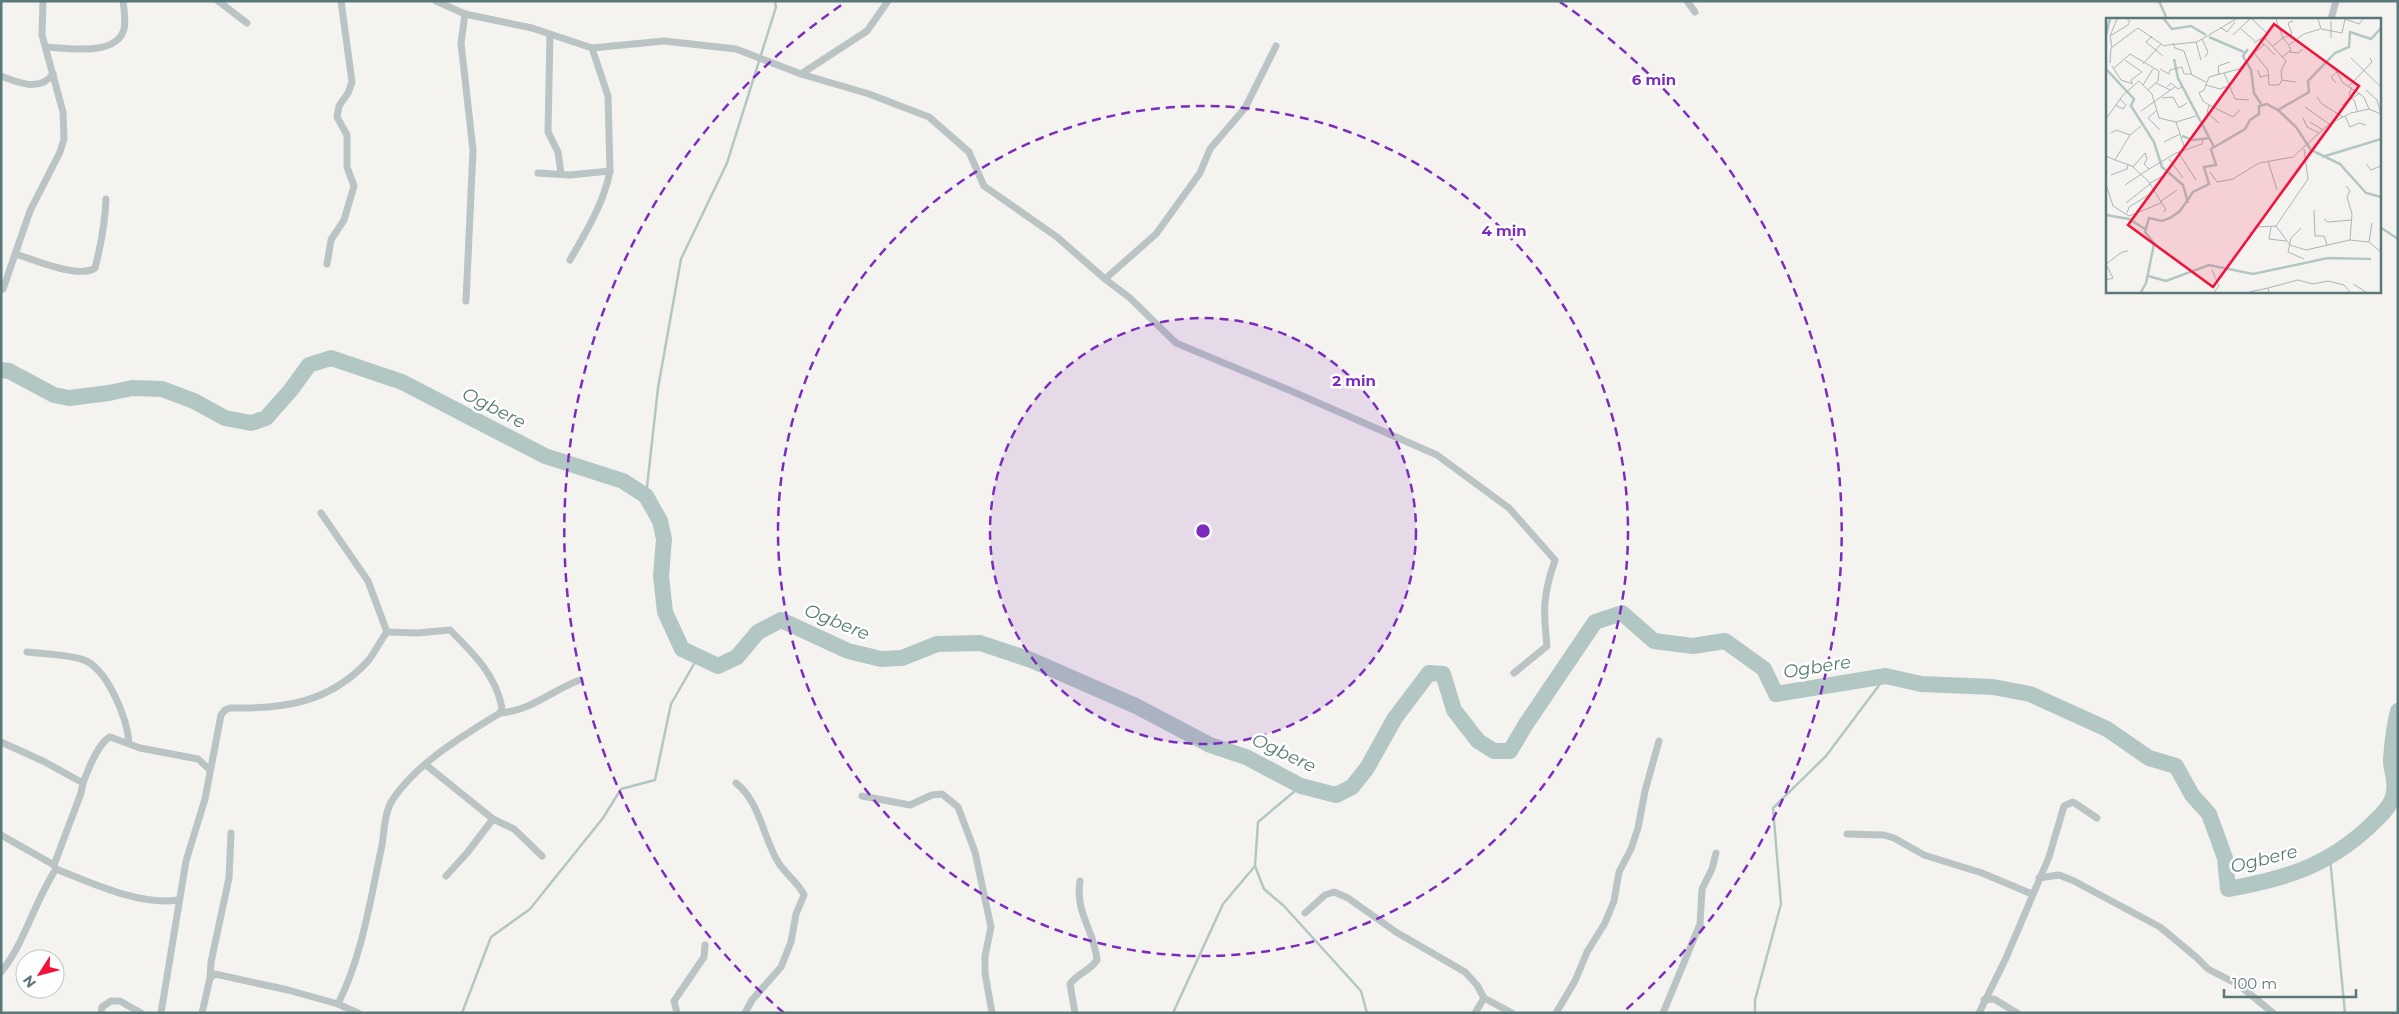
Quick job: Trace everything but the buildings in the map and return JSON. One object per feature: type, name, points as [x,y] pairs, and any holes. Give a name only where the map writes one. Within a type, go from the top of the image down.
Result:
[{"type":"street","points":[[3,289],[30,211],[60,152],[64,139],[63,112],[42,35],[43,1]]},
{"type":"street","points":[[46,47],[97,49],[112,44],[121,36],[124,28],[124,1]]},
{"type":"street","points":[[218,1],[247,23]]},
{"type":"street","points":[[327,264],[331,240],[344,220],[354,186],[346,167],[346,135],[337,117],[339,106],[348,93],[352,82],[341,1]]},
{"type":"street","points":[[436,1],[465,14],[532,28],[592,48],[664,40],[704,44],[736,50],[801,74],[869,94],[929,117],[969,152],[984,186],[1057,237],[1130,298],[1176,343],[1306,397],[1437,455],[1509,508],[1555,560],[1546,587],[1543,612],[1547,646],[1514,672]]},
{"type":"street","points":[[801,74],[867,31],[888,1]]},
{"type":"street","points":[[1687,1],[1694,12]]},
{"type":"street","points":[[2330,18],[2336,1]]},
{"type":"street","points":[[465,14],[462,43],[473,150],[466,301]]},
{"type":"street","points":[[550,35],[548,132],[558,152],[560,173]]},
{"type":"street","points":[[1105,279],[1156,234],[1200,173],[1210,149],[1245,108],[1276,46]]},
{"type":"street","points":[[570,260],[586,232],[608,183],[610,171],[608,96],[592,48]]},
{"type":"street","points":[[1,76],[32,85],[43,83],[53,74]]},
{"type":"street","points":[[538,173],[589,174],[610,171]]},
{"type":"street","points":[[16,254],[76,272],[90,272],[95,268],[100,252],[105,225],[106,199]]},
{"type":"street","points":[[321,513],[368,581],[387,632]]},
{"type":"street","points":[[387,632],[417,633],[450,630],[473,654],[498,686],[502,708],[500,713]]},
{"type":"street","points":[[161,1013],[178,900],[188,853],[205,799],[221,715],[225,710],[289,706],[309,701],[327,693],[339,686],[368,660],[387,632]]},
{"type":"street","points":[[27,652],[81,659],[92,664],[105,678],[122,713],[128,730],[129,742]]},
{"type":"street","points":[[338,1004],[359,952],[384,839],[386,812],[393,798],[426,765],[462,737],[500,713],[514,712],[525,708],[542,700],[563,686],[580,680]]},
{"type":"street","points":[[1,972],[17,951],[55,867],[81,792],[82,783],[104,739],[110,736],[140,748],[198,759],[210,770]]},
{"type":"street","points":[[1556,1013],[1575,981],[1587,952],[1605,923],[1614,901],[1619,872],[1638,828],[1645,791],[1659,741]]},
{"type":"street","points":[[1,742],[43,761],[82,783]]},
{"type":"street","points":[[426,765],[493,819],[514,829],[542,856]]},
{"type":"street","points":[[736,783],[742,788],[759,817],[777,860],[787,875],[800,886],[804,895],[796,914],[791,942],[781,967],[752,1000],[745,1013]]},
{"type":"street","points":[[862,796],[910,805],[932,795],[942,794],[958,807],[975,852],[991,927],[985,956],[985,972],[992,1013]]},
{"type":"street","points":[[1978,1013],[2006,958],[2049,857],[2064,806],[2073,802],[2097,818]]},
{"type":"street","points":[[446,876],[467,853],[493,819]]},
{"type":"street","points":[[202,1013],[229,878],[231,833]]},
{"type":"street","points":[[1847,834],[1884,835],[1894,838],[1924,855],[1982,874],[2032,894]]},
{"type":"street","points":[[1,835],[55,867],[134,896],[165,902],[178,900]]},
{"type":"street","points":[[1663,1013],[1700,924],[1702,889],[1712,869],[1716,853]]},
{"type":"street","points":[[2040,878],[2059,876],[2074,881],[2160,927],[2196,957],[2208,970],[2239,984],[2273,1013]]},
{"type":"street","points":[[1075,1013],[1070,984],[1078,975],[1090,969],[1096,960],[1092,937],[1082,915],[1078,896],[1080,881]]},
{"type":"street","points":[[1305,913],[1325,895],[1334,892],[1348,898],[1396,932],[1465,972],[1484,998],[1512,1013]]},
{"type":"street","points":[[676,1013],[674,1000],[704,957],[705,945]]},
{"type":"street","points":[[210,978],[216,974],[288,990],[338,1004],[358,1013]]},
{"type":"street","points":[[1475,1013],[1484,998]]},
{"type":"street","points":[[1984,1000],[1994,999],[2017,1013]]},
{"type":"street","points":[[101,1013],[102,1007],[111,1001],[120,1001],[141,1013]]},
{"type":"waterway","points":[[646,496],[658,388],[681,259],[727,163],[776,7],[775,1]]},
{"type":"waterway","points":[[2159,1],[2167,18]]},
{"type":"waterway","points":[[2382,228],[2398,239]]},
{"type":"waterway","name":"Ogbere","points":[[1,370],[9,371],[54,395],[69,398],[132,388],[162,389],[194,401],[225,418],[251,423],[266,418],[290,391],[309,365],[331,358],[402,382],[545,456],[623,481],[646,496],[660,521],[664,539],[661,576],[665,612],[682,649],[718,666],[737,657],[758,632],[781,620],[848,651],[881,659],[902,658],[937,644],[980,643],[1031,660],[1136,706],[1210,745],[1246,757],[1301,786],[1336,795],[1352,787],[1367,768],[1395,718],[1429,673],[1443,674],[1454,710],[1478,741],[1494,751],[1510,751],[1595,622],[1622,613],[1654,641],[1693,646],[1725,641],[1764,669],[1776,694],[1886,676],[1921,684],[1993,687],[2030,694],[2107,729],[2149,758],[2176,766],[2192,795],[2209,814],[2225,858],[2228,889],[2268,881],[2305,869],[2322,861],[2355,839],[2382,814],[2389,806],[2394,791],[2391,760],[2398,711]]},
{"type":"waterway","points":[[462,1013],[491,937],[530,909],[603,818],[621,789],[655,780],[671,704],[698,657]]},
{"type":"waterway","points":[[1755,1013],[1755,1000],[1781,904],[1773,808],[1826,756],[1886,676]]},
{"type":"waterway","points":[[1173,1013],[1223,904],[1255,866],[1258,822],[1301,786]]},
{"type":"waterway","points":[[2330,858],[2345,1013]]},
{"type":"waterway","points":[[1255,866],[1264,889],[1284,906],[1361,991],[1367,1013]]}]
